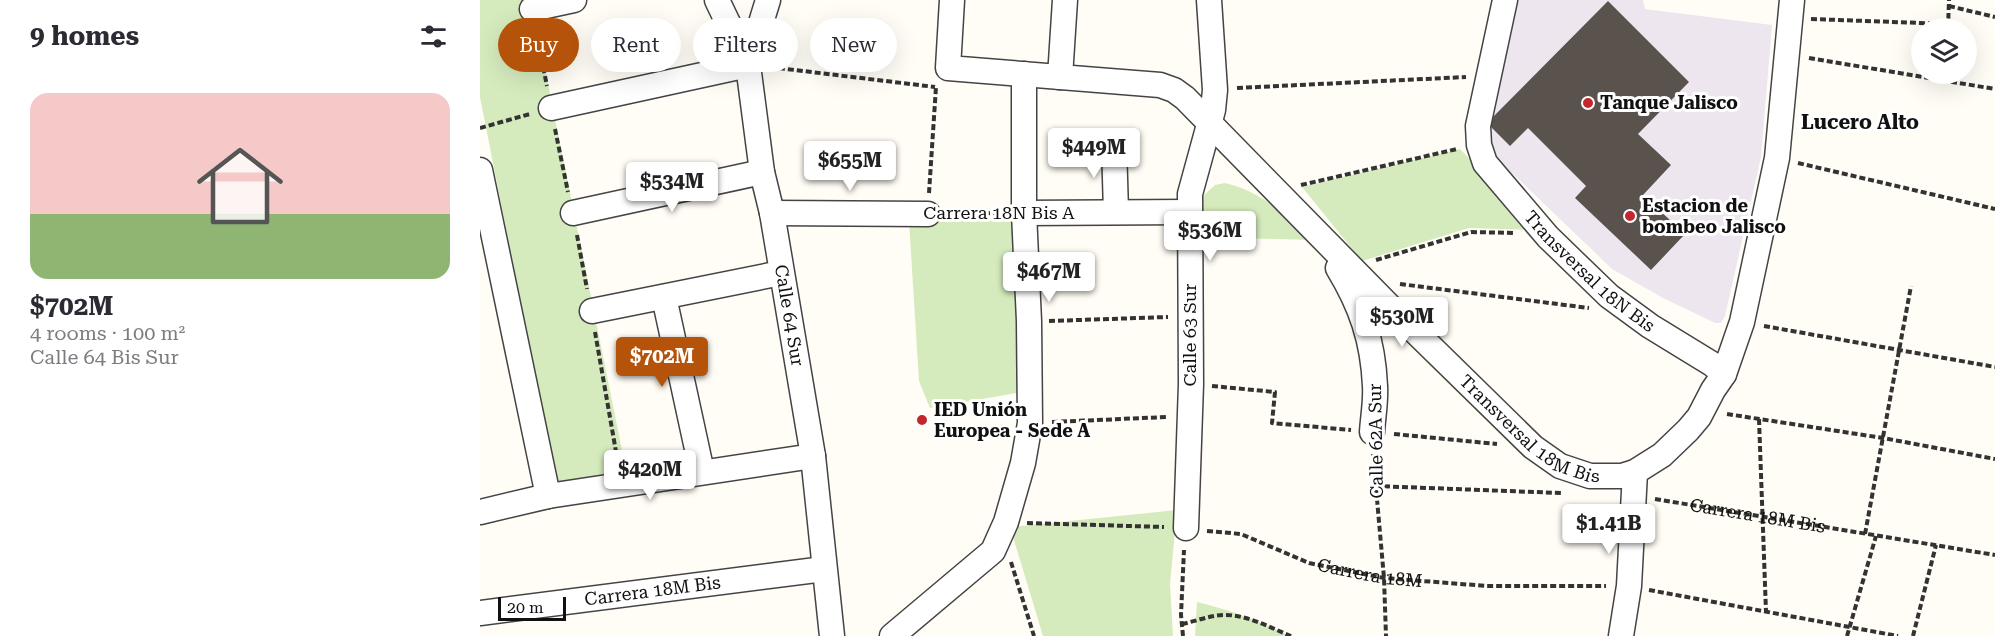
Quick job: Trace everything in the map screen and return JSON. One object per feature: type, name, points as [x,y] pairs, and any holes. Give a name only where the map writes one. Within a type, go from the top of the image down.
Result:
[{"type":"street","points":[[532,9],[574,0]]},
{"type":"street","name":"Calle 64 Sur","points":[[717,0],[726,18]]},
{"type":"street","points":[[762,18],[768,0]]},
{"type":"street","points":[[942,77],[952,0]]},
{"type":"street","points":[[1060,77],[1065,0]]},
{"type":"street","name":"Calle 63 Sur","points":[[1186,528],[1190,212],[1192,187],[1215,90],[1209,0]]},
{"type":"street","points":[[1479,145],[1479,126],[1505,0]]},
{"type":"street","points":[[1621,636],[1629,586],[1635,484],[1674,445],[1703,410],[1724,374],[1742,322],[1777,158],[1791,9]]},
{"type":"street","points":[[551,108],[716,72]]},
{"type":"street","name":"Calle 64 Sur","points":[[749,72],[762,172],[772,213],[813,456],[831,636]]},
{"type":"street","points":[[892,636],[993,551],[1004,527],[1023,463],[1030,423],[1029,321],[1023,213],[1024,74]]},
{"type":"street","name":"Transversal 18M Bis","points":[[942,77],[1024,74],[1160,85],[1174,90],[1185,98],[1351,268],[1533,447],[1560,466],[1590,476],[1606,477],[1635,484]]},
{"type":"street","points":[[1114,145],[1116,212]]},
{"type":"street","name":"Transversal 18N Bis","points":[[1479,145],[1485,163],[1548,237],[1609,296],[1650,326],[1712,364],[1724,374]]},
{"type":"street","points":[[480,170],[548,496]]},
{"type":"street","points":[[573,213],[762,172]]},
{"type":"street","name":"Carrera 18N Bis A","points":[[1023,213],[1190,212]]},
{"type":"street","name":"Carrera 18N Bis A","points":[[772,213],[928,214]]},
{"type":"street","name":"Calle 62A Sur","points":[[1311,226],[1355,296],[1365,321],[1371,345],[1376,387],[1372,432]]},
{"type":"street","points":[[592,311],[781,273]]},
{"type":"street","points":[[664,297],[702,472]]},
{"type":"street","points":[[480,512],[548,496],[813,456]]},
{"type":"street","name":"Carrera 18M Bis","points":[[480,613],[824,569]]},
{"type":"path","points":[[1948,18],[1949,0]]},
{"type":"path","points":[[1949,6],[1995,17]]},
{"type":"path","points":[[532,9],[592,311],[619,470],[624,484]]},
{"type":"path","points":[[1791,9],[1911,22]]},
{"type":"path","points":[[1787,55],[1911,75]]},
{"type":"path","points":[[798,68],[942,77],[928,214]]},
{"type":"path","points":[[1215,90],[1488,76]]},
{"type":"path","points":[[1966,84],[1995,89]]},
{"type":"path","points":[[480,128],[551,108]]},
{"type":"path","points":[[1276,189],[1479,145]]},
{"type":"path","points":[[1777,158],[1995,209]]},
{"type":"path","name":"Carrera 18N Bis A","points":[[928,214],[1023,213]]},
{"type":"path","points":[[1351,268],[1471,232],[1538,233],[1548,237]]},
{"type":"path","points":[[1399,284],[1589,308]]},
{"type":"path","points":[[1865,534],[1911,286]]},
{"type":"path","points":[[1029,321],[1190,317]]},
{"type":"path","points":[[1742,322],[1995,366]]},
{"type":"path","points":[[1703,410],[1883,438],[1995,459]]},
{"type":"path","points":[[1030,423],[1189,416]]},
{"type":"path","points":[[1759,419],[1766,612]]},
{"type":"path","name":"Calle 62A Sur","points":[[1372,432],[1384,578],[1386,636]]},
{"type":"path","name":"Carrera 18M Bis","points":[[1635,484],[1761,516],[1995,555]]},
{"type":"path","points":[[1375,486],[1563,493]]},
{"type":"path","points":[[1004,527],[1034,636]]},
{"type":"path","name":"Carrera 18M","points":[[1004,527],[1186,528],[1241,534],[1309,563],[1384,578],[1487,586],[1629,586],[1898,636]]},
{"type":"path","points":[[1183,636],[1181,592],[1186,528]]},
{"type":"path","points":[[1847,636],[1876,536]]},
{"type":"path","points":[[1913,636],[1936,545]]},
{"type":"path","points":[[1182,624],[1215,616],[1232,615],[1253,620],[1291,636]]},
{"type":"shaded area","points":[[1516,0],[1643,0],[1645,9],[1772,25],[1761,157],[1725,316],[1721,323],[1715,323],[1663,298],[1612,269],[1487,149],[1483,136]]},
{"type":"green space","points":[[480,0],[531,0],[535,18],[498,18],[498,72],[546,72],[627,475],[557,488],[480,97]]},
{"type":"green space","points":[[1460,149],[1537,230],[1469,228],[1362,261],[1302,187]]},
{"type":"green space","points":[[1225,183],[1262,198],[1313,240],[1201,237],[1202,197],[1215,185]]},
{"type":"green space","points":[[1015,220],[1022,392],[930,408],[919,381],[909,221]]},
{"type":"green space","points":[[1177,510],[1170,584],[1173,636],[1043,636],[1010,527]]},
{"type":"green space","points":[[1197,602],[1245,616],[1290,636],[1195,636]]},
{"type":"building","name":"Tanque Jalisco","points":[[1608,1],[1689,82],[1638,134],[1671,165],[1643,195],[1685,234],[1651,270],[1575,198],[1586,186],[1528,128],[1510,146],[1487,123]]},
{"type":"place","name":"Tanque Jalisco","points":[[1588,103]]},
{"type":"place","name":"Estacion de bombeo Jalisco","points":[[1630,216]]},
{"type":"place","name":"IED Unión Europea - Sede A","points":[[922,420]]},
{"type":"district","name":"Lucero Alto","points":[[1860,122]]}]
